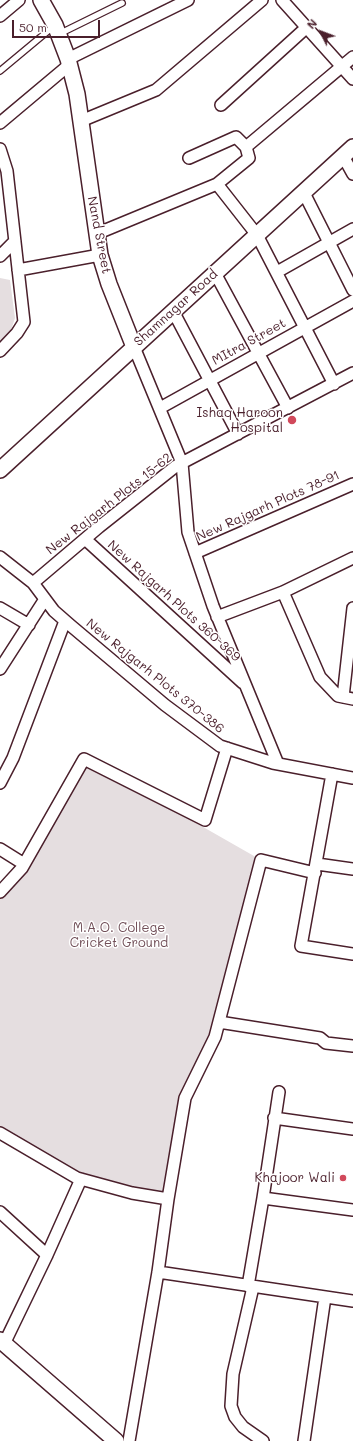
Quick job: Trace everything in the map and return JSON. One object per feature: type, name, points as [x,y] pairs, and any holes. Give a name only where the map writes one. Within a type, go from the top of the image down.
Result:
[{"type":"main road","name":"Nand Street","points":[[41,0],[57,30],[77,94],[100,255],[109,284],[134,346]]},
{"type":"main road","name":"Shamnagar Road","points":[[0,470],[348,152]]},
{"type":"main road","points":[[2,1342],[116,1441]]},
{"type":"street","points":[[0,16],[19,0]]},
{"type":"street","points":[[0,123],[68,62],[188,0]]},
{"type":"street","points":[[81,121],[156,90],[262,0]]},
{"type":"street","points":[[282,0],[353,79]]},
{"type":"street","points":[[221,105],[306,27]]},
{"type":"street","points":[[246,147],[353,57]]},
{"type":"street","points":[[96,234],[217,184],[249,158],[246,147],[236,137],[189,158]]},
{"type":"street","points":[[0,149],[7,171],[24,322],[18,333],[0,351]]},
{"type":"street","points":[[348,152],[353,174]]},
{"type":"street","points":[[217,184],[257,235],[334,384]]},
{"type":"street","points":[[304,193],[353,290]]},
{"type":"street","points":[[277,272],[353,229]]},
{"type":"street","points":[[0,256],[15,241]]},
{"type":"street","points":[[18,270],[100,255]]},
{"type":"street","points":[[216,273],[288,408]]},
{"type":"street","name":"MItra Street","points":[[160,408],[353,301]]},
{"type":"street","points":[[173,312],[238,434]]},
{"type":"street","name":"Nand Street","points":[[134,346],[182,464],[188,532],[217,617],[278,764]]},
{"type":"street","name":"New Rajgarh Plots 15-62","points":[[33,583],[170,471],[353,373]]},
{"type":"street","name":"New Rajgarh Plots 78-91","points":[[195,553],[353,484]]},
{"type":"street","name":"New Rajgarh Plots 360-369","points":[[85,539],[244,684]]},
{"type":"street","name":"New Rajgarh Plots 370-386","points":[[0,557],[33,583],[54,611],[65,621],[165,705],[220,746],[278,764],[353,778]]},
{"type":"street","points":[[217,617],[283,592],[353,558]]},
{"type":"street","points":[[283,592],[320,677],[338,696],[348,698],[353,608]]},
{"type":"street","points":[[0,669],[45,599]]},
{"type":"street","points":[[0,608],[28,625]]},
{"type":"street","points":[[0,783],[13,758],[65,621]]},
{"type":"street","points":[[0,892],[24,864],[84,759],[205,820],[227,748]]},
{"type":"street","points":[[332,774],[301,946],[353,954]]},
{"type":"street","points":[[0,849],[24,864]]},
{"type":"street","points":[[129,1441],[158,1272],[168,1199],[185,1098],[215,1037],[261,860],[316,868],[353,869]]},
{"type":"street","points":[[219,1022],[320,1038],[326,1043],[353,1046]]},
{"type":"street","points":[[263,1441],[243,1427],[235,1417],[231,1406],[233,1374],[250,1286],[279,1092]]},
{"type":"street","points":[[274,1118],[353,1129]]},
{"type":"street","points":[[0,1133],[81,1179],[132,1193],[168,1199]]},
{"type":"street","points":[[2,1342],[47,1255],[81,1179]]},
{"type":"street","points":[[263,1198],[353,1210]]},
{"type":"street","points":[[0,1212],[47,1255]]},
{"type":"street","points":[[158,1272],[353,1301]]},
{"type":"street","points":[[304,1441],[325,1297]]},
{"type":"lane","points":[[0,71],[57,30],[122,3]]},
{"type":"green space","points":[[0,278],[10,280],[15,318],[11,330],[0,342]]},
{"type":"green space","name":"M.A.O. College Cricket Ground","points":[[84,759],[261,860],[215,1037],[185,1098],[168,1199],[81,1179],[0,1133],[0,891],[24,864]]},
{"type":"place","name":"Ishaq Haroon Hospital","points":[[292,420]]},
{"type":"place","name":"Khajoor Wali","points":[[343,1178]]}]
